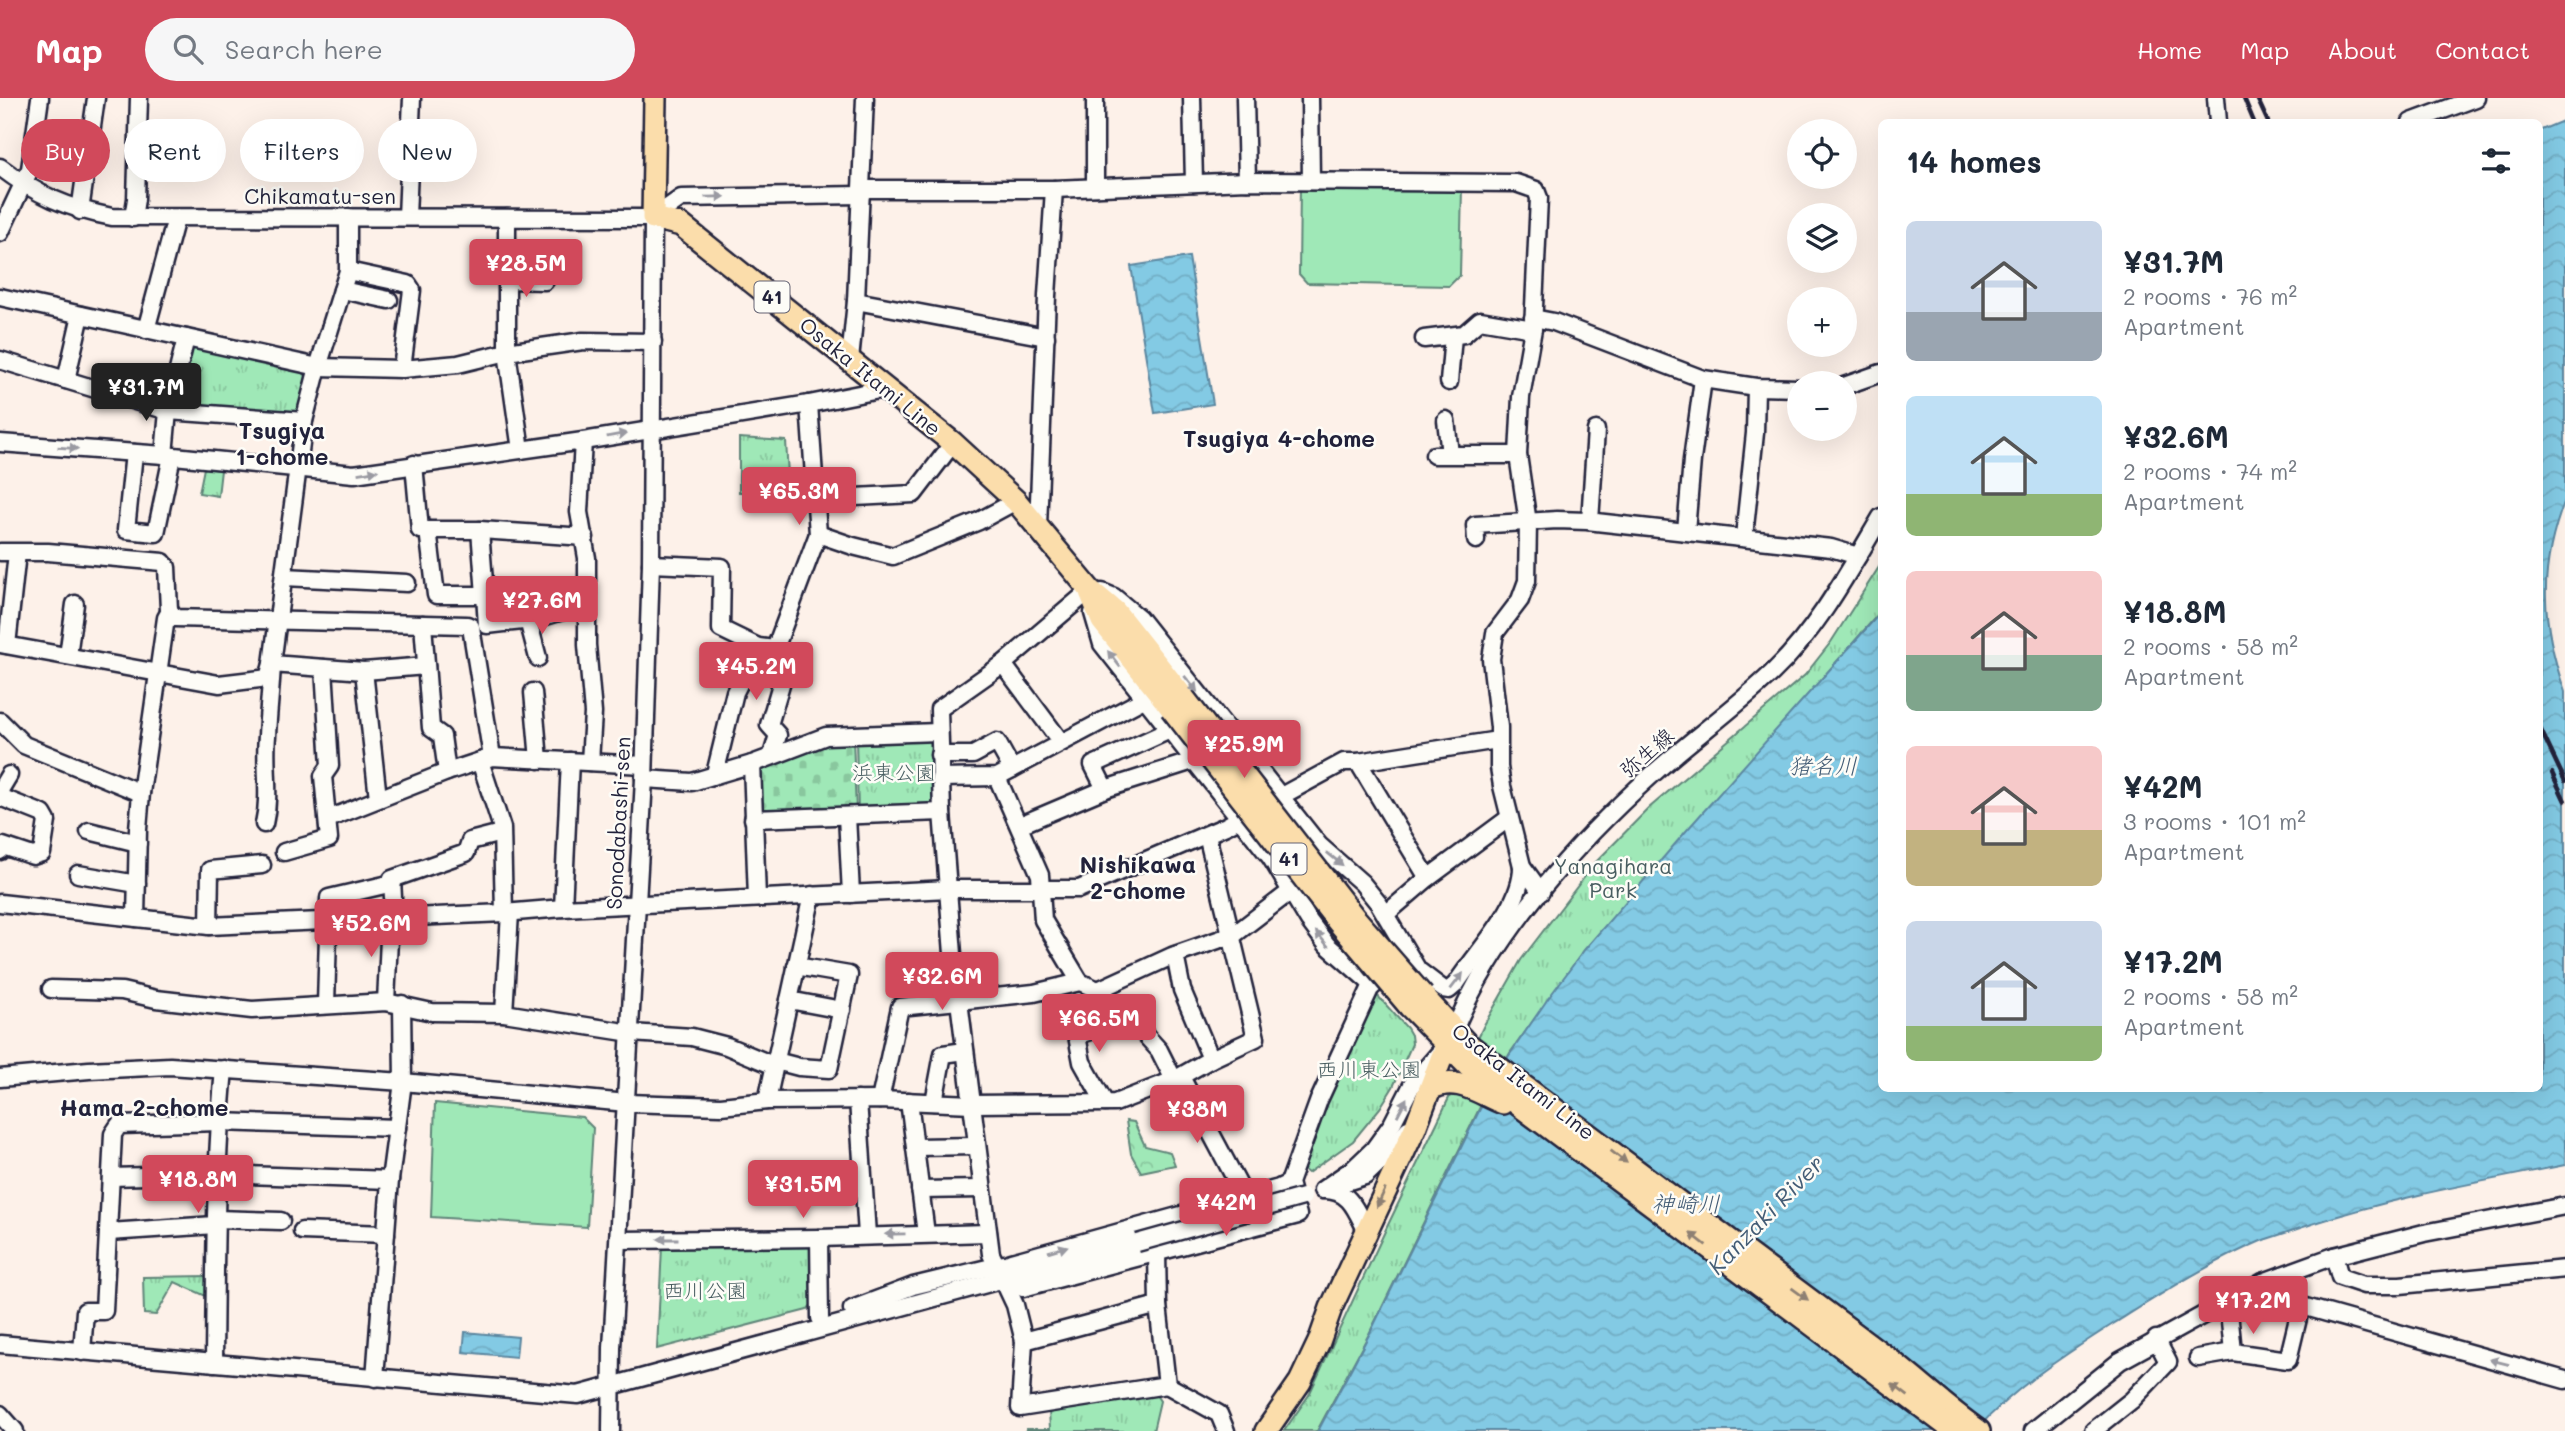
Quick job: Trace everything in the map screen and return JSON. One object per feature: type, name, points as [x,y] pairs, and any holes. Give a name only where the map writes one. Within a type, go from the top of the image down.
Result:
[{"type":"main road","points":[[653,218],[655,98]]},
{"type":"main road","name":"Osaka Itami Line","points":[[653,218],[681,225],[953,443],[1016,501],[1090,590],[1115,611],[1178,703],[1354,917],[1417,1002],[1456,1044],[1524,1109],[1955,1431]]},
{"type":"main road","points":[[1266,1431],[1300,1382],[1366,1230],[1456,1044]]},
{"type":"main road","name":"Osaka Itami Line","points":[[1456,1044],[1894,1363],[1931,1392],[1947,1409],[1979,1431]]},
{"type":"main road","points":[[1435,1089],[1461,1085],[1524,1109]]},
{"type":"street","points":[[0,233],[30,169],[40,98]]},
{"type":"street","points":[[80,211],[96,98]]},
{"type":"street","points":[[133,218],[139,98]]},
{"type":"street","points":[[407,217],[412,98]]},
{"type":"street","points":[[850,360],[856,301],[865,98]]},
{"type":"street","points":[[1095,187],[1096,98]]},
{"type":"street","points":[[1192,98],[1194,183]]},
{"type":"street","points":[[1245,98],[1247,181]]},
{"type":"street","points":[[1310,98],[1311,181]]},
{"type":"street","points":[[2216,98],[2218,119]]},
{"type":"street","points":[[2419,119],[2476,98]]},
{"type":"street","name":"Chikamatu-sen","points":[[0,167],[54,201],[80,211],[133,218],[653,218]]},
{"type":"street","points":[[653,218],[681,198],[862,192],[1054,189],[1247,181],[1516,183],[1536,190],[1539,198],[1533,323],[1521,397],[1518,455],[1528,523],[1526,585],[1520,600],[1495,633],[1491,659],[1499,775],[1522,866],[1522,879],[1515,898],[1453,988],[1446,991],[1418,970],[1386,914],[1362,883],[1319,845],[1139,618],[1114,597],[1090,590]]},
{"type":"street","points":[[1038,527],[1054,189]]},
{"type":"street","points":[[264,824],[267,810],[266,737],[271,710],[272,664],[304,421],[348,271],[348,217]]},
{"type":"street","points":[[146,330],[176,218]]},
{"type":"street","points":[[507,218],[507,352],[521,450]]},
{"type":"street","name":"Sonodabashi-sen","points":[[611,1431],[635,906],[644,772],[651,564],[653,218]]},
{"type":"street","points":[[348,271],[408,284],[412,290],[402,369]]},
{"type":"street","points":[[507,280],[545,284]]},
{"type":"street","points":[[342,290],[389,300]]},
{"type":"street","points":[[0,297],[318,367],[402,369],[458,364],[507,352],[583,341],[653,342]]},
{"type":"street","points":[[856,301],[1046,337]]},
{"type":"street","points":[[66,380],[81,315]]},
{"type":"street","points":[[1424,339],[1464,334],[1480,320],[1554,323],[1703,379],[1756,387],[1787,388]]},
{"type":"street","points":[[1449,382],[1453,336]]},
{"type":"street","points":[[134,453],[126,530],[156,533],[168,455],[168,411],[186,338]]},
{"type":"street","points":[[0,360],[168,411],[304,421]]},
{"type":"street","points":[[1857,381],[1878,374]]},
{"type":"street","points":[[1686,531],[1703,379]]},
{"type":"street","points":[[1744,537],[1755,433],[1756,387]]},
{"type":"street","points":[[0,443],[168,455],[354,474],[583,441],[809,404],[884,388]]},
{"type":"street","points":[[775,649],[818,534],[809,404]]},
{"type":"street","points":[[1446,420],[1442,455],[1518,455]]},
{"type":"street","points":[[1590,521],[1596,430]]},
{"type":"street","points":[[583,441],[579,512],[585,537],[587,645],[593,713],[590,762]]},
{"type":"street","points":[[816,499],[914,494],[953,443]]},
{"type":"street","points":[[414,464],[420,530],[480,530],[585,537]]},
{"type":"street","points":[[818,534],[893,556],[979,521],[1016,501]]},
{"type":"street","points":[[1475,527],[1558,520],[1590,521],[1831,548],[1858,556]]},
{"type":"street","name":"弥生線","points":[[1322,1190],[1346,1175],[1374,1149],[1392,1124],[1413,1083],[1456,1044],[1461,1014],[1497,952],[1574,851],[1655,772],[1772,673],[1807,635],[1878,522]]},
{"type":"street","points":[[428,530],[436,595],[485,595]]},
{"type":"street","points":[[480,530],[487,625],[528,620],[587,604]]},
{"type":"street","points":[[0,552],[48,552],[163,562],[167,566],[170,611],[175,618],[451,624],[471,627],[486,759],[502,828],[507,913],[505,1013]]},
{"type":"street","points":[[17,553],[4,644],[219,684],[268,678],[272,664]]},
{"type":"street","points":[[651,564],[722,567],[721,629],[758,647],[775,649],[789,657],[769,725],[778,734],[772,755]]},
{"type":"street","points":[[284,576],[407,583]]},
{"type":"street","points":[[1090,590],[1003,664],[939,709],[942,812],[959,1000],[991,1254],[1004,1269],[1023,1288],[1298,1215],[1289,1183],[1326,1082],[1373,985],[1408,955]]},
{"type":"street","points":[[1090,590],[1102,644],[1275,864],[1308,921],[1332,951],[1373,985]]},
{"type":"street","points":[[68,656],[75,604]]},
{"type":"street","points":[[136,918],[141,793],[166,618],[170,611]]},
{"type":"street","points":[[528,620],[538,658]]},
{"type":"street","points":[[423,624],[431,728],[442,736],[447,772]]},
{"type":"street","points":[[715,775],[735,692],[758,647]]},
{"type":"street","points":[[272,664],[364,671],[426,666]]},
{"type":"street","points":[[1003,664],[1061,743]]},
{"type":"street","points":[[284,852],[329,839],[323,776],[330,766],[324,668]]},
{"type":"street","points":[[364,671],[378,798]]},
{"type":"street","points":[[533,692],[539,760]]},
{"type":"street","points":[[940,778],[997,776],[1144,699]]},
{"type":"street","points":[[0,721],[23,746],[141,793]]},
{"type":"street","points":[[1105,789],[1093,765],[1170,730]]},
{"type":"street","points":[[327,819],[486,759],[590,762],[692,782],[752,764],[826,736],[938,732]]},
{"type":"street","points":[[0,903],[209,926],[949,889],[1079,889],[1207,835],[1344,762],[1498,740]]},
{"type":"street","points":[[939,755],[973,755],[997,741],[1012,769]]},
{"type":"street","points":[[564,908],[570,761]]},
{"type":"street","points":[[1020,825],[1105,789],[1193,761]]},
{"type":"street","points":[[1358,762],[1428,878]]},
{"type":"street","points":[[752,764],[757,898]]},
{"type":"street","points":[[0,790],[9,775]]},
{"type":"street","points":[[997,776],[1041,875],[1043,920],[1080,982],[1098,990],[1129,1017],[1158,1050],[1245,1197]]},
{"type":"street","points":[[0,796],[43,814],[47,821],[42,853],[33,856],[3,846],[0,851]]},
{"type":"street","points":[[753,819],[942,812]]},
{"type":"street","points":[[847,816],[851,894]]},
{"type":"street","points":[[1386,914],[1428,878],[1509,818]]},
{"type":"street","points":[[89,831],[138,844]]},
{"type":"street","points":[[375,1378],[390,1180],[403,1082],[394,1003],[392,879],[466,853],[470,841],[501,833]]},
{"type":"street","points":[[0,1078],[170,1066],[403,1082],[627,1102],[721,1106],[767,1101],[858,1100],[972,1104],[1115,1103],[1177,1078],[1256,1038],[1207,835]]},
{"type":"street","points":[[209,926],[210,870],[262,865]]},
{"type":"street","points":[[1522,866],[1541,892]]},
{"type":"street","points":[[78,874],[137,884]]},
{"type":"street","points":[[326,1005],[329,898],[393,883]]},
{"type":"street","points":[[1098,990],[1175,955],[1230,936],[1291,891]]},
{"type":"street","points":[[767,1101],[812,895]]},
{"type":"street","points":[[1175,955],[1182,990],[1211,1059]]},
{"type":"street","points":[[51,989],[122,991],[156,999],[252,1010],[394,1003],[432,1012],[505,1013],[631,1033],[692,1037],[776,1063],[829,1069],[849,975],[796,966]]},
{"type":"street","points":[[880,1100],[900,1007],[1034,993],[1080,982]]},
{"type":"street","points":[[789,1000],[842,1010]]},
{"type":"street","points":[[1105,1103],[1082,1062],[1077,1037],[1129,1017]]},
{"type":"street","points":[[934,1102],[943,1054],[965,1051]]},
{"type":"street","points":[[215,1363],[219,1122],[224,1069]]},
{"type":"street","points":[[803,1332],[820,1318],[860,1307],[914,1286],[1137,1243],[1365,1176],[1389,1153],[1435,1089]]},
{"type":"street","points":[[858,1100],[867,1235]]},
{"type":"street","points":[[909,1101],[926,1234]]},
{"type":"street","points":[[82,1352],[85,1311],[104,1311],[113,1134],[119,1125],[219,1122],[397,1128]]},
{"type":"street","points":[[915,1147],[977,1146]]},
{"type":"street","points":[[111,1177],[218,1174],[390,1180]]},
{"type":"street","points":[[0,1344],[578,1395],[803,1332],[1289,1183]]},
{"type":"street","points":[[920,1190],[982,1189]]},
{"type":"street","points":[[1322,1190],[1338,1191],[1350,1199],[1366,1230]]},
{"type":"street","points":[[2033,1431],[2120,1361],[2155,1339],[2263,1282],[2334,1256],[2424,1233],[2565,1206]]},
{"type":"street","points":[[109,1232],[216,1222],[281,1221]]},
{"type":"street","points":[[302,1231],[386,1234]]},
{"type":"street","points":[[619,1240],[988,1233]]},
{"type":"street","points":[[819,1238],[820,1318]]},
{"type":"street","points":[[1157,1253],[1158,1305],[1167,1385]]},
{"type":"street","points":[[2334,1256],[2340,1277],[2364,1285],[2400,1285],[2565,1269]]},
{"type":"street","points":[[1004,1269],[1024,1341],[1020,1408],[1167,1385],[1219,1414],[1226,1431]]},
{"type":"street","points":[[2263,1282],[2288,1302],[2565,1380]]},
{"type":"street","points":[[2228,1301],[2233,1352]]},
{"type":"street","points":[[1024,1341],[1158,1305]]},
{"type":"street","points":[[2198,1357],[2214,1363],[2233,1352],[2288,1360],[2301,1306]]},
{"type":"street","points":[[2093,1431],[2132,1400],[2168,1362],[2155,1339]]},
{"type":"street","points":[[0,1414],[15,1431]]},
{"type":"green space","points":[[1300,185],[1462,188],[1460,275],[1449,286],[1307,283],[1299,274]]},
{"type":"green space","points":[[196,346],[301,369],[308,379],[299,413],[180,407],[176,401],[188,351]]},
{"type":"green space","points":[[739,438],[786,441],[788,475],[810,475],[811,500],[781,499],[781,492],[739,492]]},
{"type":"green space","points":[[204,468],[221,470],[218,496],[199,493]]},
{"type":"green space","name":"Yanagihara Park","points":[[1878,569],[1878,614],[1584,950],[1510,1053],[1480,1107],[1369,1334],[1317,1431],[1284,1431],[1309,1395],[1484,1025],[1521,960],[1596,862],[1649,808],[1805,675],[1831,642]]},
{"type":"green space","name":"浜東公園","points":[[931,736],[933,807],[858,810],[856,739]]},
{"type":"green space","points":[[853,739],[856,811],[761,815],[759,765],[827,740]]},
{"type":"green space","name":"西川東公園","points":[[1376,994],[1407,1028],[1412,1044],[1393,1087],[1380,1108],[1353,1141],[1308,1173],[1300,1167],[1335,1077]]},
{"type":"green space","points":[[435,1103],[582,1117],[593,1128],[587,1227],[431,1217]]},
{"type":"green space","points":[[1126,1121],[1134,1122],[1145,1146],[1170,1152],[1175,1165],[1141,1172],[1131,1154]]},
{"type":"green space","name":"西川公園","points":[[807,1240],[813,1248],[812,1304],[807,1310],[657,1349],[662,1247]]},
{"type":"green space","points":[[208,1276],[208,1297],[175,1282],[156,1315],[144,1314],[143,1277]]},
{"type":"green space","points":[[1156,1395],[1160,1401],[1153,1431],[1026,1431],[1050,1429],[1049,1410]]},
{"type":"water","name":"神崎川","points":[[2565,120],[2565,500],[2550,549],[2546,596],[2551,642],[2565,692],[2565,1165],[2374,1206],[2261,1241],[2167,1290],[2076,1348],[2023,1386],[1975,1431],[1318,1431],[1371,1331],[1481,1107],[1508,1057],[1547,1000],[1585,949],[1687,830],[1878,615],[1878,1092],[2543,1092],[2543,129]]},
{"type":"water","points":[[1189,257],[1213,404],[1155,413],[1131,266]]},
{"type":"water","points":[[465,1332],[518,1337],[516,1357],[463,1352]]},
{"type":"railway","points":[[2244,98],[2253,119]]},
{"type":"railway","points":[[2257,98],[2267,119]]},
{"type":"railway","points":[[2543,734],[2565,781]]},
{"type":"railway","points":[[2552,773],[2565,801]]},
{"type":"district","name":"Tsugiya 4-chome","points":[[1279,439]]},
{"type":"district","name":"Tsugiya 1-chome","points":[[282,444]]},
{"type":"district","name":"Nishikawa 2-chome","points":[[1138,878]]},
{"type":"district","name":"Hama 2-chome","points":[[144,1108]]},
{"type":"water label","name":"猪名川","points":[[1823,766]]},
{"type":"water label","name":"Kanzaki River","points":[[1766,1215]]}]
